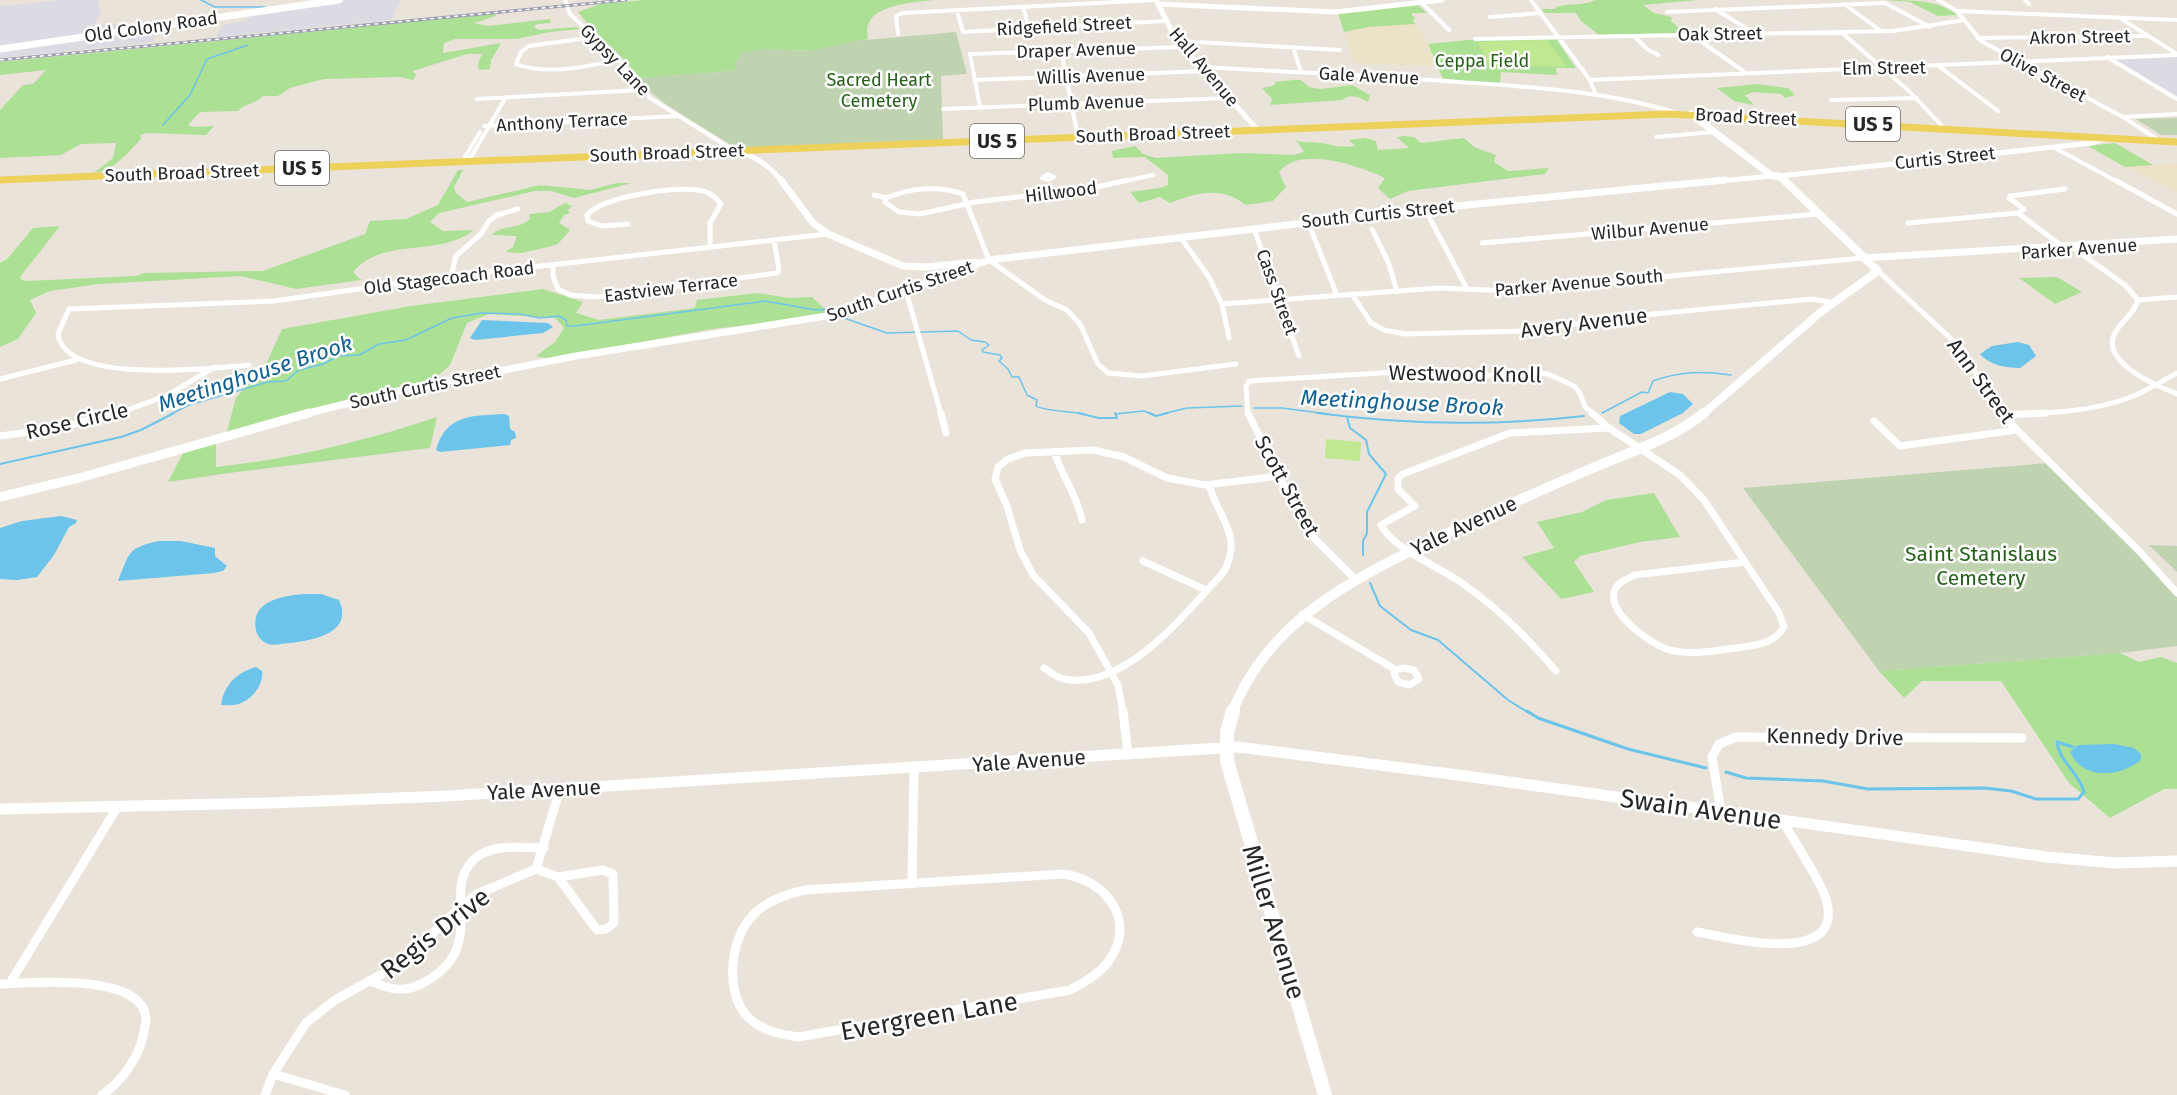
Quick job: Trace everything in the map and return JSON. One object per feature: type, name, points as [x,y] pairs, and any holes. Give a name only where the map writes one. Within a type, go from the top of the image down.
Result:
[{"type":"main road","name":"Old Colony Road","points":[[0,49],[339,0]]},
{"type":"main road","name":"Broad Street","points":[[1335,128],[1690,114],[2177,140]]},
{"type":"main road","name":"Ann Street","points":[[1690,114],[1776,176],[1878,271]]},
{"type":"main road","name":"South Broad Street","points":[[0,180],[1335,128]]},
{"type":"main road","points":[[2084,136],[2096,142]]},
{"type":"main road","name":"Yale Avenue","points":[[1225,748],[1227,725],[1246,683],[1266,652],[1302,614],[1354,578],[1508,504],[1641,447],[1696,420],[1834,303],[1878,271]]},
{"type":"main road","name":"Miller Avenue","points":[[1225,748],[1240,809],[1325,1095]]},
{"type":"street","name":"Gypsy Lane","points":[[565,0],[570,14],[619,60],[642,90],[677,116],[725,147],[736,151]]},
{"type":"street","points":[[898,34],[896,16],[898,14],[1156,2],[1335,12],[1442,0]]},
{"type":"street","points":[[1531,0],[1590,80],[1596,94]]},
{"type":"street","name":"Olive Street","points":[[1938,0],[1958,10],[1977,38],[2015,61],[2123,117],[2157,139]]},
{"type":"street","points":[[2025,0],[2029,4]]},
{"type":"street","name":"Hall Avenue","points":[[1156,2],[1182,47],[1258,130]]},
{"type":"street","points":[[1422,3],[1449,30]]},
{"type":"street","points":[[1667,12],[1888,3],[1930,27]]},
{"type":"street","points":[[1844,4],[1881,31]]},
{"type":"street","points":[[1023,7],[1029,28]]},
{"type":"street","points":[[1715,9],[1755,33]]},
{"type":"street","points":[[1958,10],[2177,20]]},
{"type":"street","name":"Ridgefield Street","points":[[957,11],[963,32],[1165,21]]},
{"type":"street","points":[[1490,17],[1540,13]]},
{"type":"street","points":[[2120,18],[2177,54]]},
{"type":"street","name":"Oak Street","points":[[1474,39],[1881,31],[1930,27],[1965,20]]},
{"type":"street","points":[[1841,32],[1917,98],[1944,128]]},
{"type":"street","points":[[1692,35],[1746,73]]},
{"type":"street","points":[[1634,36],[1647,49],[1658,55]]},
{"type":"street","name":"Akron Street","points":[[1977,38],[2146,36]]},
{"type":"street","points":[[595,38],[529,46],[521,52],[516,64],[520,67],[538,69],[591,65],[619,60]]},
{"type":"street","points":[[1178,41],[1340,50]]},
{"type":"street","name":"Draper Avenue","points":[[976,80],[970,54],[1182,47]]},
{"type":"street","points":[[1293,47],[1301,72]]},
{"type":"street","points":[[1061,51],[1078,137]]},
{"type":"street","name":"Elm Street","points":[[1590,80],[1940,67],[2015,61],[2177,54]]},
{"type":"street","points":[[2107,57],[2177,99]]},
{"type":"street","points":[[1940,67],[1998,111]]},
{"type":"street","name":"Gale Avenue","points":[[1203,69],[1451,81],[1596,94],[1679,114]]},
{"type":"street","name":"Willis Avenue","points":[[976,80],[1203,69]]},
{"type":"street","points":[[976,80],[980,108]]},
{"type":"street","points":[[477,99],[642,90]]},
{"type":"street","points":[[466,161],[471,157],[503,97]]},
{"type":"street","name":"Plumb Avenue","points":[[943,109],[1228,98]]},
{"type":"street","points":[[1831,100],[1917,98]]},
{"type":"street","points":[[2123,117],[2177,114]]},
{"type":"street","name":"Anthony Terrace","points":[[486,126],[677,116]]},
{"type":"street","points":[[1656,137],[1714,132]]},
{"type":"street","name":"Curtis Street","points":[[1776,176],[2096,142],[2110,137]]},
{"type":"street","points":[[2053,147],[2177,214]]},
{"type":"street","points":[[736,151],[751,155],[776,174],[813,223],[828,234],[903,266],[926,267],[989,260]]},
{"type":"street","name":"Hillwood","points":[[886,198],[885,202],[890,208],[908,214],[920,214],[968,204],[1104,187],[1153,175]]},
{"type":"street","name":"South Curtis Street","points":[[0,497],[110,470],[371,397],[576,356],[827,316],[906,291],[989,260],[1425,209],[1776,176]]},
{"type":"street","points":[[1050,179],[1056,193]]},
{"type":"street","points":[[874,195],[886,198],[948,188],[963,194],[989,260],[1045,300],[1067,310],[1080,324],[1098,364],[1108,372],[1122,376],[1142,376],[1236,364]]},
{"type":"street","points":[[1908,224],[2018,213],[2024,209],[2009,198],[2010,196],[2065,189]]},
{"type":"street","points":[[628,224],[593,225],[588,221],[587,215],[593,208],[615,201],[683,190],[705,192],[718,198],[721,204],[710,223],[710,247]]},
{"type":"street","points":[[451,276],[456,256],[482,234],[489,221],[498,215],[518,209]]},
{"type":"street","points":[[1425,209],[1467,289]]},
{"type":"street","points":[[2018,213],[2125,285],[2138,300],[2137,308],[2114,336],[2112,345],[2116,356],[2125,366],[2177,394]]},
{"type":"street","name":"Wilbur Avenue","points":[[1482,243],[1818,214]]},
{"type":"street","points":[[1308,222],[1338,296]]},
{"type":"street","name":"Cass Street","points":[[1254,229],[1299,356]]},
{"type":"street","points":[[1372,229],[1389,264],[1397,291]]},
{"type":"street","name":"Old Stagecoach Road","points":[[76,360],[64,350],[58,338],[61,324],[69,309],[274,301],[451,276],[828,234]]},
{"type":"street","points":[[1181,238],[1209,278],[1222,304],[1229,338]]},
{"type":"street","name":"Parker Avenue","points":[[2147,243],[2177,238]]},
{"type":"street","name":"Eastview Terrace","points":[[554,265],[553,284],[558,290],[568,295],[596,297],[777,273],[779,270],[774,240]]},
{"type":"street","name":"Parker Avenue","points":[[1866,260],[2069,247],[2177,243]]},
{"type":"street","name":"Parker Avenue","points":[[2005,252],[2069,247]]},
{"type":"street","name":"Parker Avenue South","points":[[1222,304],[1438,288],[1510,291],[1866,260]]},
{"type":"street","name":"Ann Street","points":[[1878,271],[1963,350],[1990,400],[2002,415],[2139,551],[2177,593]]},
{"type":"street","points":[[906,291],[920,333],[946,433]]},
{"type":"street","name":"Avery Avenue","points":[[1352,294],[1366,320],[1373,327],[1387,333],[1405,334],[1527,331],[1622,317],[1789,301],[1813,299],[1834,303]]},
{"type":"street","points":[[2138,300],[2177,297]]},
{"type":"street","points":[[0,379],[76,360],[111,368],[249,365]]},
{"type":"street","name":"Rose Circle","points":[[0,436],[82,424],[118,414],[179,389],[215,367]]},
{"type":"street","name":"Westwood Knoll","points":[[1249,381],[1413,371],[1470,377],[1540,372],[1558,377],[1574,386],[1580,393],[1585,407],[1609,428],[1641,447],[1680,475],[1698,492],[1745,562],[1783,621],[1784,627],[1780,634],[1769,642],[1695,652],[1674,651],[1646,639],[1620,612],[1613,600],[1613,589],[1620,580],[1745,562]]},
{"type":"street","points":[[2002,415],[2098,407],[2131,398],[2177,373]]},
{"type":"street","name":"Scott Street","points":[[1249,381],[1246,387],[1248,414],[1280,476],[1314,538],[1354,578]]},
{"type":"street","points":[[1874,421],[1900,446],[2017,430]]},
{"type":"street","points":[[1556,671],[1505,617],[1468,587],[1425,563],[1383,530],[1381,525],[1415,506],[1398,489],[1399,476],[1510,433],[1609,428]]},
{"type":"street","points":[[1128,755],[1118,685],[1089,633],[1033,575],[1020,550],[1007,506],[995,479],[999,467],[1008,459],[1025,453],[1094,450],[1124,457],[1167,478],[1209,485],[1280,476]]},
{"type":"street","points":[[1054,451],[1059,467],[1077,498],[1082,520]]},
{"type":"street","points":[[1044,669],[1064,679],[1112,672],[1143,655],[1206,590],[1232,561],[1234,546],[1229,530],[1210,493],[1209,485]]},
{"type":"street","points":[[1143,561],[1206,590]]},
{"type":"street","points":[[1302,614],[1396,670]]},
{"type":"street","name":"Kennedy Drive","points":[[1721,812],[1712,758],[1719,744],[1736,737],[2022,738]]},
{"type":"street","name":"Yale Avenue","points":[[0,809],[291,802],[560,789],[914,769],[1225,748]]},
{"type":"street","name":"Swain Avenue","points":[[1225,748],[1269,750],[2072,860],[2116,863],[2177,861]]},
{"type":"street","points":[[912,884],[914,769]]},
{"type":"street","points":[[558,877],[597,930],[606,929],[614,923],[613,874],[603,870],[558,877],[536,869],[560,789]]},
{"type":"street","points":[[5,983],[118,806]]},
{"type":"street","points":[[1697,932],[1786,946],[1809,941],[1825,927],[1828,907],[1825,897],[1782,820]]},
{"type":"street","points":[[371,981],[393,992],[414,988],[437,976],[454,956],[462,927],[459,908],[460,883],[466,868],[477,857],[488,851],[544,848]]},
{"type":"street","name":"Regis Drive","points":[[265,1095],[273,1074],[306,1023],[335,1000],[402,963],[459,908],[477,894],[536,869]]},
{"type":"street","name":"Evergreen Lane","points":[[1076,874],[1094,882],[1108,894],[1117,919],[1116,946],[1103,968],[1094,977],[1056,994],[798,1037],[769,1032],[746,1016],[737,1003],[733,972],[742,930],[757,910],[768,902],[793,892],[912,884],[1076,874]]},
{"type":"street","points":[[5,983],[98,985],[124,991],[144,1006],[147,1027],[133,1060],[116,1084],[102,1095]]},
{"type":"street","points":[[273,1074],[345,1095]]},
{"type":"shaded area","points":[[64,0],[98,0],[101,11],[93,27],[120,24],[117,31],[156,28],[153,42],[0,58],[0,6]]},
{"type":"shaded area","points":[[347,0],[400,0],[392,20],[215,37],[223,25],[248,20],[249,15]]},
{"type":"shaded area","points":[[1397,7],[1422,31],[1437,66],[1354,63],[1338,13]]},
{"type":"shaded area","points":[[2177,56],[2177,96],[2114,59]]},
{"type":"shaded area","points":[[2177,163],[2177,193],[2125,167]]},
{"type":"green space","points":[[645,0],[934,0],[901,4],[879,12],[868,27],[868,39],[811,51],[765,49],[740,53],[734,71],[640,78],[578,12],[600,4]]},
{"type":"green space","points":[[1596,0],[1697,0],[1643,5],[1654,13],[1672,17],[1671,21],[1685,33],[1599,35],[1581,21],[1576,13],[1544,13],[1542,9],[1555,9]]},
{"type":"green space","points":[[1885,0],[1914,1],[1933,4],[1942,6],[1957,15],[1938,16],[1910,2]]},
{"type":"green space","points":[[1418,5],[1427,13],[1412,13],[1412,16],[1416,17],[1413,20],[1415,24],[1368,27],[1344,32],[1338,13]]},
{"type":"green space","points":[[495,14],[496,16],[474,23],[488,26],[550,19],[551,23],[537,24],[534,27],[539,30],[575,27],[581,29],[549,32],[517,39],[455,39],[444,43],[443,53],[501,43],[491,60],[490,69],[479,70],[478,64],[482,54],[467,54],[413,71],[416,75],[413,80],[400,77],[324,79],[290,88],[278,96],[263,96],[238,111],[200,112],[188,125],[192,127],[214,126],[206,135],[147,133],[140,135],[141,139],[125,155],[114,165],[101,172],[94,173],[113,158],[116,143],[81,144],[61,155],[0,158],[0,110],[23,85],[33,84],[46,70],[0,75],[0,62]]},
{"type":"green space","name":"Sacred Heart Cemetery","points":[[956,32],[967,74],[941,76],[943,140],[736,148],[667,105],[648,90],[640,78],[734,71],[740,53],[765,49],[811,51],[854,41]]},
{"type":"green space","name":"Ceppa Field","points":[[1556,39],[1576,68],[1556,68],[1557,75],[1501,72],[1500,84],[1443,79],[1428,44],[1469,40]]},
{"type":"green space","points":[[1547,40],[1567,67],[1494,65],[1487,62],[1478,42]]},
{"type":"green space","points":[[1301,80],[1309,87],[1320,89],[1352,85],[1370,95],[1368,102],[1352,96],[1342,100],[1270,105],[1272,99],[1262,88],[1275,85],[1275,82]]},
{"type":"green space","points":[[1758,84],[1788,88],[1795,95],[1785,98],[1781,94],[1754,92],[1745,95],[1754,105],[1734,101],[1717,88]]},
{"type":"green space","points":[[2177,118],[2177,135],[2161,135],[2136,119]]},
{"type":"green space","points":[[1397,137],[1414,137],[1421,143],[1464,138],[1474,147],[1496,155],[1494,162],[1508,171],[1549,168],[1545,174],[1408,191],[1390,199],[1378,188],[1385,178],[1330,160],[1301,160],[1289,164],[1279,172],[1286,187],[1273,201],[1246,205],[1228,195],[1209,193],[1190,196],[1170,203],[1160,197],[1139,203],[1130,192],[1168,185],[1168,175],[1145,157],[1113,158],[1112,151],[1135,146],[1143,154],[1156,158],[1241,153],[1294,155],[1304,152],[1296,140],[1349,147],[1355,146],[1349,140],[1365,138],[1376,141],[1378,150],[1409,148]]},
{"type":"green space","points":[[2115,143],[2153,165],[2125,167],[2088,146]]},
{"type":"green space","points":[[458,170],[463,170],[454,187],[456,193],[467,202],[540,185],[590,190],[617,183],[632,183],[574,198],[551,191],[535,191],[439,213],[430,222],[443,231],[474,230],[445,243],[380,254],[366,261],[353,272],[361,280],[296,289],[241,276],[99,284],[50,291],[30,300],[36,313],[18,339],[0,347],[0,263],[7,259],[33,228],[60,226],[20,277],[27,281],[136,276],[144,273],[263,271],[365,234],[370,221],[406,219],[438,205]]},
{"type":"green space","points":[[565,203],[572,206],[568,210],[570,213],[564,215],[559,223],[570,230],[558,244],[522,253],[505,252],[513,247],[517,236],[492,235],[500,229],[521,225],[530,219],[529,214],[549,212]]},
{"type":"green space","points":[[2057,277],[2082,292],[2055,304],[2019,278]]},
{"type":"green space","points":[[543,289],[583,302],[576,313],[599,320],[695,308],[697,300],[757,293],[789,298],[812,297],[828,312],[852,308],[792,320],[712,329],[550,359],[536,356],[555,342],[564,328],[555,318],[489,314],[467,323],[450,365],[430,383],[226,434],[236,398],[268,360],[282,329],[411,306]]},
{"type":"green space","points":[[437,417],[430,448],[168,482],[183,453],[216,443],[216,467],[244,464],[328,448]]},
{"type":"green space","points":[[1326,439],[1361,442],[1360,461],[1325,458]]},
{"type":"green space","name":"Saint Stanislaus Cemetery","points":[[2048,463],[2129,544],[2177,597],[2177,646],[2120,653],[1879,671],[1743,488]]},
{"type":"green space","points":[[1654,493],[1680,537],[1640,542],[1580,556],[1574,562],[1594,592],[1561,599],[1522,557],[1554,548],[1537,522],[1582,512],[1606,500]]},
{"type":"green space","points":[[2149,545],[2177,546],[2177,572]]},
{"type":"green space","points":[[2120,653],[2139,662],[2161,657],[2177,663],[2177,789],[2164,789],[2110,818],[2069,783],[2001,681],[1922,681],[1904,698],[1879,671]]},
{"type":"water","points":[[482,320],[548,323],[553,327],[543,333],[475,340],[470,338]]},
{"type":"water","points":[[2018,342],[2029,345],[2036,356],[2020,368],[1998,365],[1988,361],[1980,354],[1992,346]]},
{"type":"water","points":[[1670,392],[1683,394],[1693,404],[1683,413],[1641,434],[1634,434],[1619,423],[1620,416]]},
{"type":"water","points":[[505,414],[509,416],[510,429],[515,432],[516,438],[511,440],[510,445],[440,452],[436,450],[447,429],[454,423],[483,415]]},
{"type":"water","points":[[61,516],[77,520],[76,523],[69,527],[54,555],[37,577],[17,580],[0,579],[0,528],[22,521]]},
{"type":"water","points":[[159,541],[181,541],[215,548],[215,556],[227,566],[223,571],[214,573],[118,581],[128,557],[135,549]]},
{"type":"water","points":[[321,594],[339,600],[342,611],[341,620],[336,627],[320,637],[300,642],[273,645],[262,640],[257,632],[255,620],[263,606],[286,596]]},
{"type":"water","points":[[256,667],[262,671],[262,676],[253,694],[239,704],[221,705],[225,691],[233,680],[243,672]]},
{"type":"water","points":[[2114,744],[2134,748],[2141,754],[2141,760],[2113,773],[2093,772],[2084,768],[2070,752],[2078,745]]},
{"type":"waterway","points":[[201,0],[215,7],[265,7]]},
{"type":"waterway","points":[[163,125],[190,95],[207,59],[248,45]]},
{"type":"waterway","name":"Meetinghouse Brook","points":[[171,414],[189,405],[268,382],[286,381],[299,370],[323,364],[338,356],[359,355],[379,344],[406,340],[452,318],[482,313],[520,314],[540,318],[559,316],[566,320],[567,326],[575,326],[765,301],[816,310],[830,309],[832,312]]},
{"type":"waterway","name":"Meetinghouse Brook","points":[[841,317],[887,333],[958,331],[971,340],[985,342],[989,345],[982,350],[983,352],[1000,355],[1002,358],[999,361],[1008,369],[1012,377],[1019,377],[1027,395],[1037,400],[1036,406],[1080,414]]},
{"type":"waterway","points":[[1602,413],[1642,392],[1648,393],[1653,381],[1673,375],[1692,373],[1731,375]]},
{"type":"waterway","name":"Meetinghouse Brook","points":[[1162,414],[1187,408],[1242,406]]},
{"type":"waterway","name":"Meetinghouse Brook","points":[[1254,408],[1282,408],[1328,414]]},
{"type":"waterway","name":"Meetinghouse Brook","points":[[1115,414],[1144,411],[1152,414]]},
{"type":"waterway","name":"Meetinghouse Brook","points":[[0,464],[121,437],[141,430],[174,413]]},
{"type":"waterway","name":"Meetinghouse Brook","points":[[1149,413],[1156,416],[1168,413]]},
{"type":"waterway","name":"Meetinghouse Brook","points":[[1317,413],[1384,420],[1450,423],[1584,416]]},
{"type":"waterway","name":"Meetinghouse Brook","points":[[1080,414],[1099,418],[1117,418],[1115,414]]},
{"type":"waterway","points":[[1347,417],[1350,428],[1366,440],[1369,454],[1386,474],[1367,512],[1367,533],[1363,541],[1363,555]]},
{"type":"waterway","points":[[1370,583],[1380,606],[1411,630],[1438,640],[1508,700],[1529,713]]},
{"type":"waterway","points":[[1527,711],[1538,718],[1628,749],[1706,768]]},
{"type":"waterway","points":[[1726,772],[1746,778],[1823,781],[1868,789],[1985,788],[2011,791],[2036,799],[2078,799],[2084,792],[2061,755],[2057,742],[2073,747]]},
{"type":"railway","points":[[0,60],[626,0]]}]
